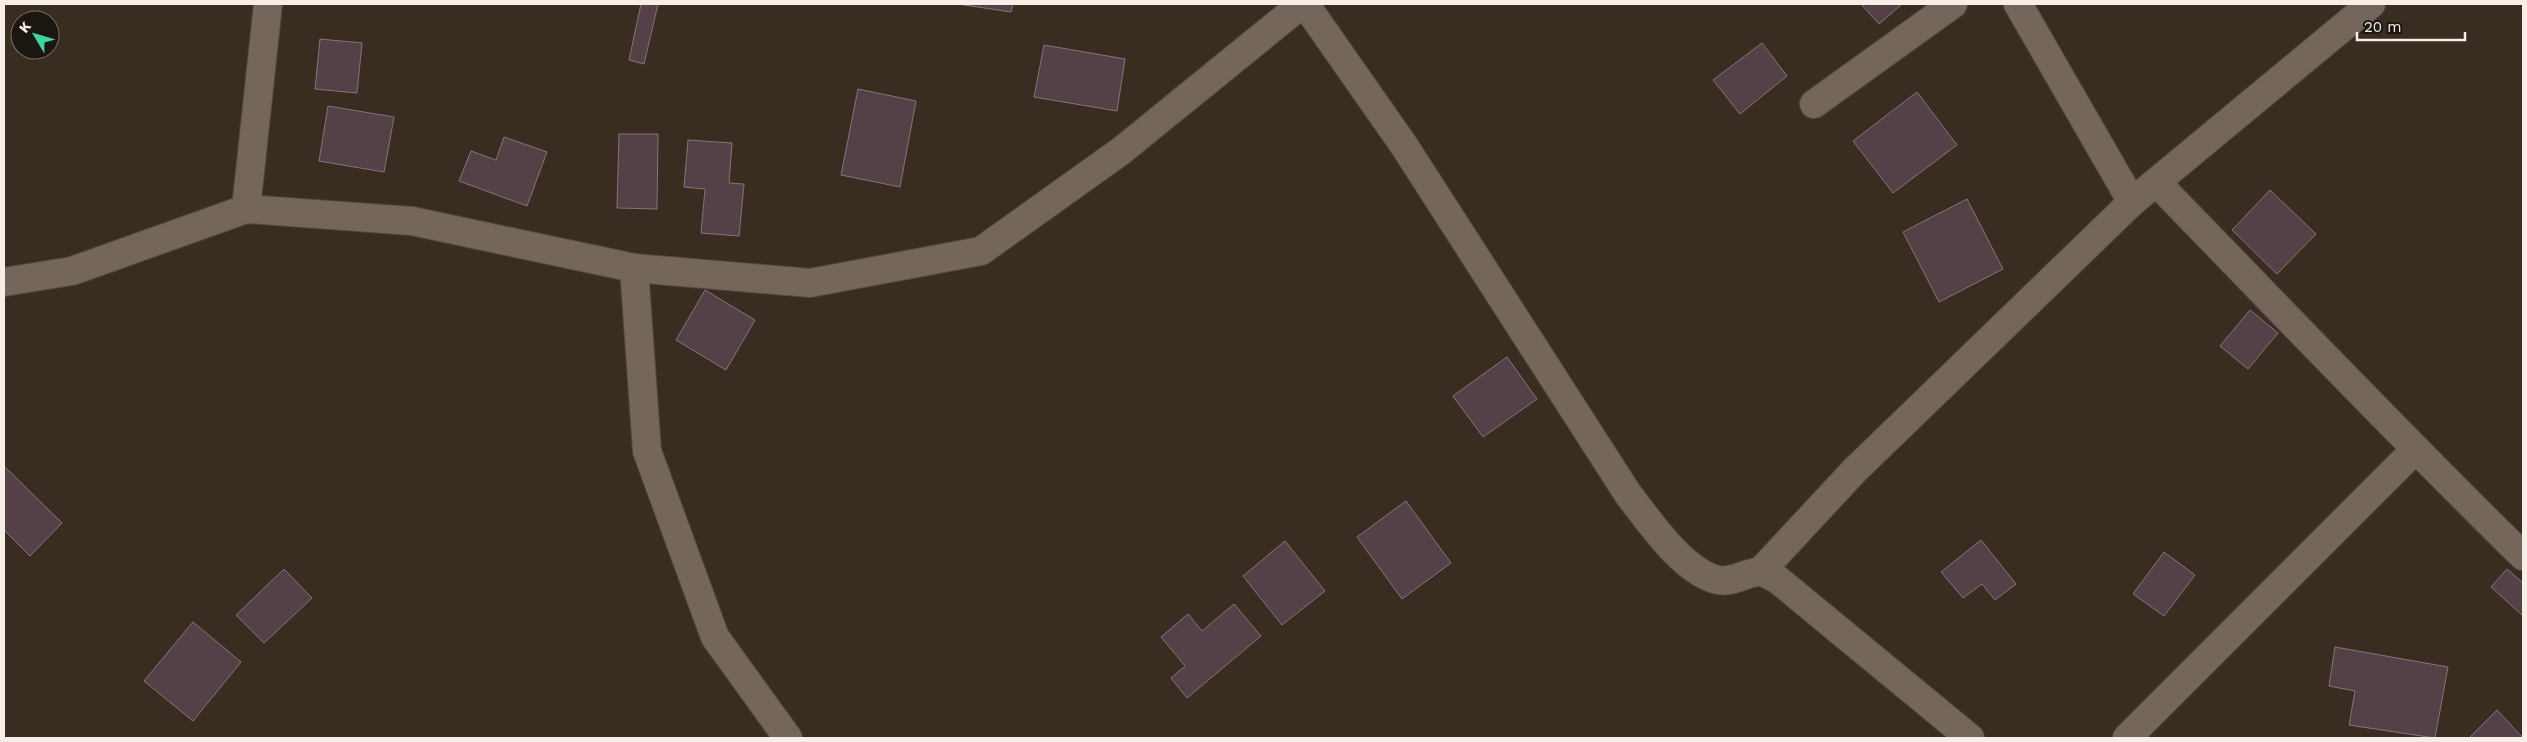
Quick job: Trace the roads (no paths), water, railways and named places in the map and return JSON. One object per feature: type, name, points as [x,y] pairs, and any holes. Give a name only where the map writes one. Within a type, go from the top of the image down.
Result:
[{"type":"street","points":[[246,210],[268,4]]},
{"type":"street","points":[[4,282],[72,271],[246,210],[412,221],[634,268],[810,283],[981,250],[1121,151],[1303,4],[1405,147],[1628,494],[1665,543],[1696,569],[1718,580],[1737,579],[1760,572],[1854,471],[2132,202],[2371,4]]},
{"type":"street","points":[[1814,104],[1953,4]]},
{"type":"street","points":[[2018,4],[2132,202]]},
{"type":"street","points":[[2156,182],[2415,450],[2523,556]]},
{"type":"street","points":[[634,268],[647,451],[715,637],[788,738]]},
{"type":"street","points":[[2127,738],[2415,450]]},
{"type":"street","points":[[1760,572],[1777,579],[1970,738]]}]
